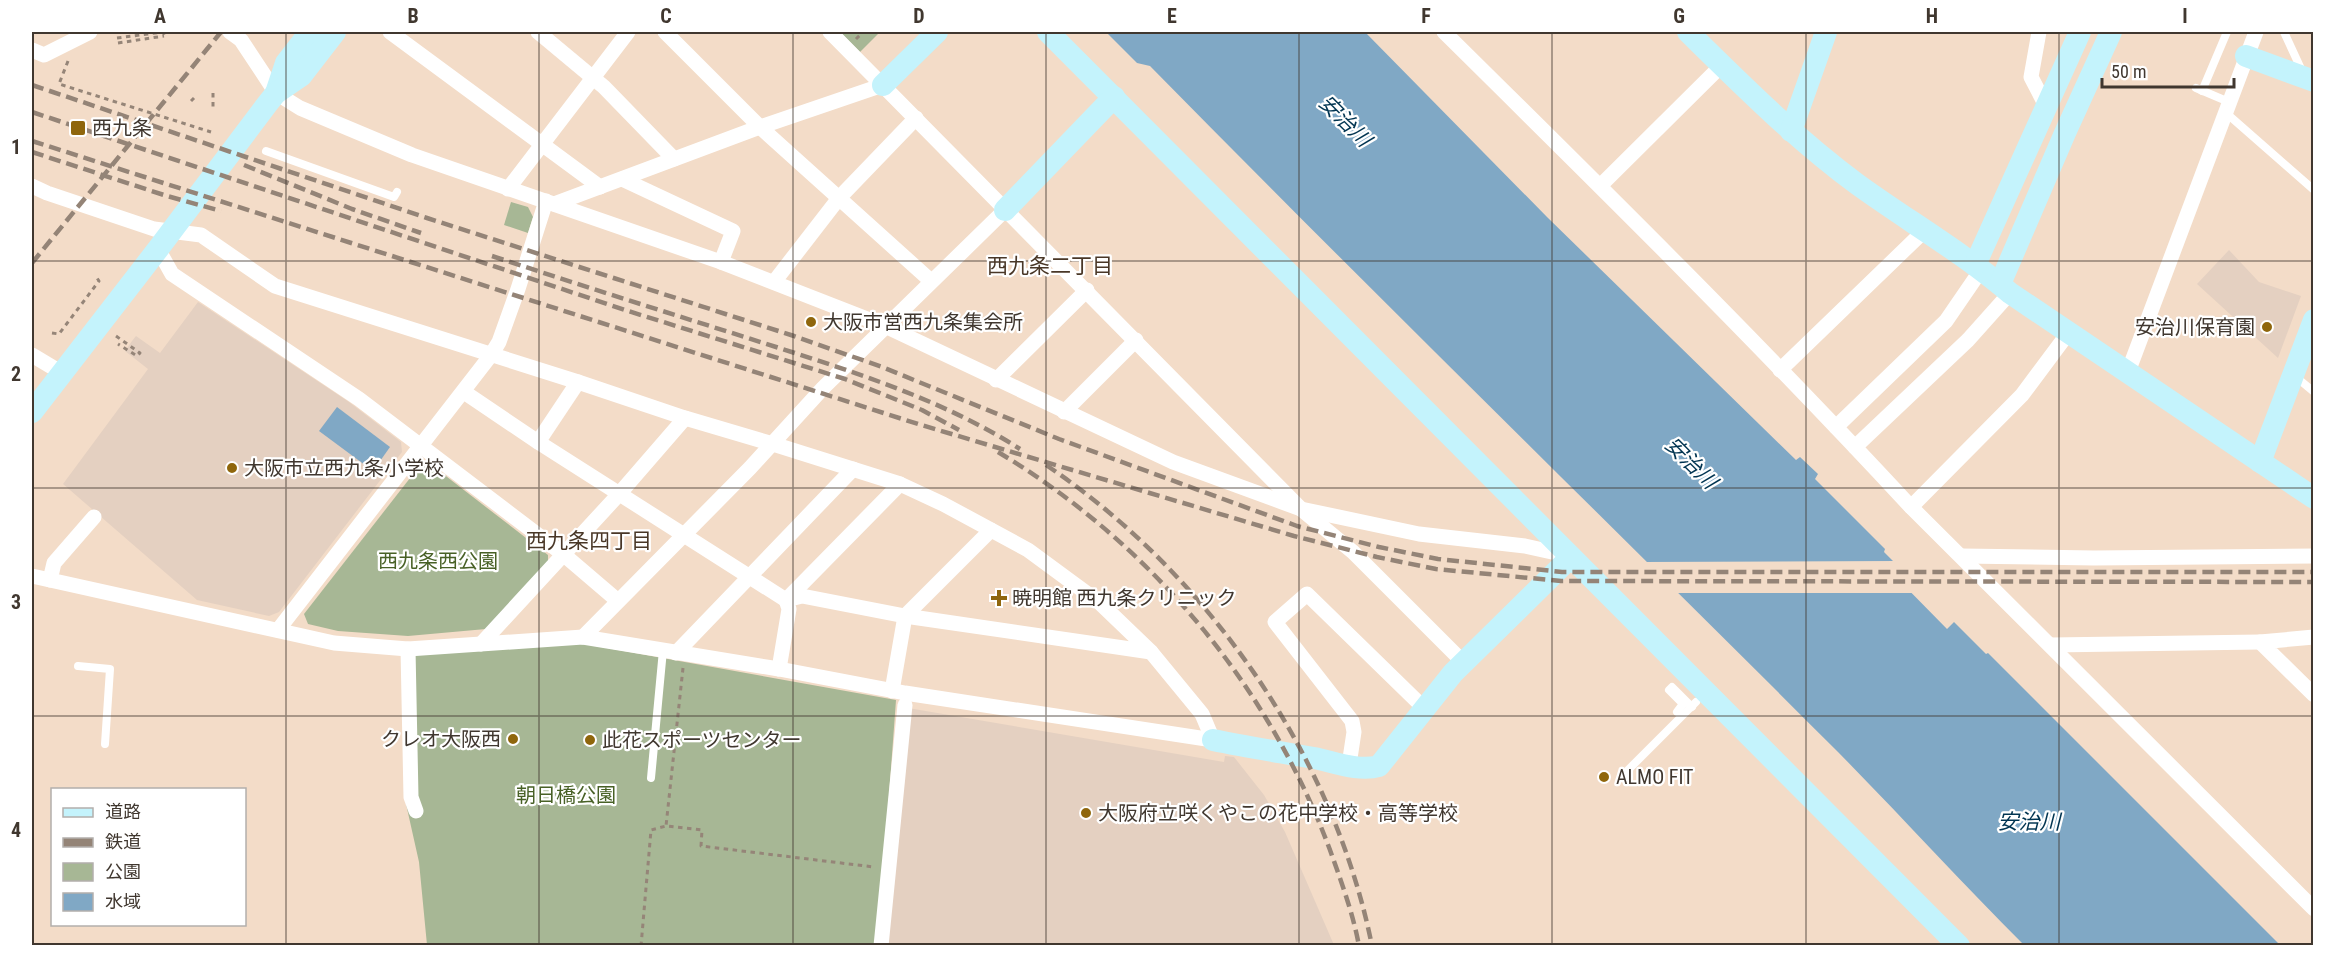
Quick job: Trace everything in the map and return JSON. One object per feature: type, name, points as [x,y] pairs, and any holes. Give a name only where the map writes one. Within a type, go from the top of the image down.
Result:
[{"type":"street","points":[[32,50],[44,55],[90,32]]},
{"type":"street","points":[[230,32],[241,40],[276,93],[300,108],[412,155],[721,262],[885,326],[1173,462],[1302,510],[1419,534],[1525,546],[1571,557]]},
{"type":"street","points":[[32,412],[276,93],[286,63],[310,32]]},
{"type":"street","points":[[276,93],[302,76],[335,32]]},
{"type":"street","points":[[390,32],[600,187]]},
{"type":"street","points":[[538,32],[593,77],[674,159]]},
{"type":"street","points":[[508,189],[628,32]]},
{"type":"street","points":[[665,32],[760,127],[932,281]]},
{"type":"street","points":[[830,32],[1302,510],[1353,552],[1464,663]]},
{"type":"street","points":[[550,202],[600,187],[760,127],[883,85],[937,32]]},
{"type":"street","points":[[1048,32],[1959,945]]},
{"type":"street","points":[[1444,32],[1600,186],[1836,427],[1911,507],[2313,909]]},
{"type":"street","points":[[1688,32],[1791,131],[1857,184],[1978,267],[2005,289],[2313,498]]},
{"type":"street","points":[[1791,131],[1826,32]]},
{"type":"street","points":[[2039,32],[2031,77],[2042,114],[2065,133]]},
{"type":"street","points":[[1836,427],[1946,321],[1978,267],[2042,114],[2080,32]]},
{"type":"street","points":[[1855,447],[1968,340],[2005,289],[2065,133],[2111,32]]},
{"type":"street","points":[[2128,372],[2256,32]]},
{"type":"street","points":[[2246,56],[2310,79]]},
{"type":"street","points":[[1600,186],[1722,65]]},
{"type":"street","points":[[583,637],[773,444],[796,415],[1005,210],[1114,97]]},
{"type":"street","points":[[774,282],[839,198],[916,118]]},
{"type":"street","points":[[622,179],[733,231],[721,262]]},
{"type":"street","points":[[32,186],[164,241],[201,235],[274,286],[685,418],[900,484],[1028,550],[1100,603],[1151,652],[1202,714],[1213,740]]},
{"type":"street","points":[[278,630],[464,392],[499,342],[550,202]]},
{"type":"street","points":[[1780,370],[1925,230]]},
{"type":"street","points":[[164,241],[172,274],[358,399],[563,554],[618,601]]},
{"type":"street","points":[[996,380],[1087,290]]},
{"type":"street","points":[[2260,462],[2313,320]]},
{"type":"street","points":[[1911,507],[2022,395],[2069,332]]},
{"type":"street","points":[[1064,412],[1136,340]]},
{"type":"street","points":[[32,355],[62,373]]},
{"type":"street","points":[[538,442],[578,382]]},
{"type":"street","points":[[464,392],[538,442],[786,600],[789,609],[779,669]]},
{"type":"street","points":[[481,644],[620,493],[685,418]]},
{"type":"street","points":[[674,652],[853,469]]},
{"type":"street","points":[[786,600],[900,484]]},
{"type":"street","points":[[50,580],[54,563],[94,517]]},
{"type":"street","points":[[892,691],[905,616],[991,530]]},
{"type":"street","points":[[1962,556],[2094,558],[2313,556]]},
{"type":"street","points":[[32,576],[334,643],[408,649],[583,637],[779,669],[892,691],[1213,740],[1372,768],[1379,766],[1464,663],[1571,557]]},
{"type":"street","points":[[1349,765],[1354,732],[1352,721],[1275,622],[1307,594],[1425,709]]},
{"type":"street","points":[[786,600],[802,596],[905,616],[1151,652]]},
{"type":"street","points":[[2051,645],[2260,642],[2313,637]]},
{"type":"street","points":[[2260,642],[2313,694]]},
{"type":"street","points":[[408,649],[411,797],[416,811]]},
{"type":"street","points":[[881,945],[905,705]]},
{"type":"lane","points":[[2227,32],[2199,89],[2227,107],[2313,190]]},
{"type":"lane","points":[[2284,32],[2310,79]]},
{"type":"lane","points":[[266,152],[394,197],[397,192]]},
{"type":"lane","points":[[2293,374],[2313,392]]},
{"type":"lane","points":[[651,778],[674,652]]},
{"type":"lane","points":[[78,666],[110,669],[105,744]]},
{"type":"lane","points":[[1622,776],[1694,704],[1672,687],[1669,690],[1683,704],[1677,712]]},
{"type":"path","points":[[118,41],[165,37]]},
{"type":"path","points":[[76,39],[59,84],[193,129],[211,132]]},
{"type":"path","points":[[213,93],[213,110]]},
{"type":"path","points":[[52,333],[59,334],[98,280]]},
{"type":"path","points":[[118,344],[137,356],[140,353],[128,345]]},
{"type":"path","points":[[666,826],[674,652]]},
{"type":"path","points":[[641,945],[651,830],[666,826],[702,830],[701,846],[877,867]]},
{"type":"shaded area","name":"安治川保育園","points":[[2229,250],[2259,282],[2301,296],[2278,358],[2197,284]]},
{"type":"shaded area","name":"大阪市立西九条小学校","points":[[198,302],[349,402],[401,442],[402,452],[279,612],[269,616],[197,600],[63,484],[148,369],[125,351],[132,341],[136,336],[160,353]]},
{"type":"shaded area","name":"大阪府立咲くやこの花中学校・高等学校","points":[[908,708],[1224,762],[1225,756],[1234,757],[1264,795],[1285,832],[1334,945],[886,946]]},
{"type":"green space","points":[[840,32],[880,32],[860,52]]},
{"type":"green space","points":[[511,202],[528,207],[533,217],[528,233],[504,225]]},
{"type":"green space","name":"西九条西公園","points":[[429,463],[548,555],[548,562],[486,629],[408,636],[338,631],[308,624],[304,614],[421,464]]},
{"type":"green space","name":"朝日橋公園","points":[[579,643],[896,700],[878,945],[427,945],[419,862],[404,795],[404,656]]},
{"type":"water","name":"安治川","points":[[1106,32],[1365,32],[1547,217],[1796,460],[1800,457],[1818,474],[1815,479],[1885,549],[1884,552],[1895,563],[1889,570],[1947,629],[1954,622],[1986,654],[1988,653],[2280,945],[2024,945],[1838,752],[1150,66],[1137,63]]},
{"type":"water","points":[[337,407],[390,447],[373,471],[319,431]]},
{"type":"pier","points":[[1897,561],[1898,565],[1893,570],[1916,593],[1675,593],[1644,562]]},
{"type":"railway","points":[[32,263],[221,32]]},
{"type":"railway","points":[[32,85],[427,218],[794,336],[882,367],[1059,439],[1297,526],[1379,547],[1438,559],[1562,572],[2314,572]]},
{"type":"railway","points":[[32,112],[625,310],[845,379],[922,410],[959,430]]},
{"type":"railway","points":[[32,141],[918,424],[1294,536],[1436,569],[1561,581],[2314,582]]},
{"type":"railway","points":[[32,152],[221,211]]},
{"type":"railway","points":[[244,165],[352,209],[421,233]]},
{"type":"railway","points":[[492,256],[888,385],[956,414],[1020,449]]},
{"type":"railway","points":[[998,452],[1053,488],[1105,529],[1153,574],[1198,623],[1238,675],[1273,731],[1304,789],[1330,850],[1350,909],[1359,946]]},
{"type":"railway","points":[[1046,465],[1104,509],[1159,558],[1209,614],[1255,674],[1294,738],[1328,805],[1354,875],[1372,946]]},
{"type":"place","name":"西九条","points":[[78,128]]},
{"type":"place","name":"大阪市営西九条集会所","points":[[811,322]]},
{"type":"place","name":"安治川保育園","points":[[2267,327]]},
{"type":"place","name":"大阪市立西九条小学校","points":[[232,468]]},
{"type":"place","name":"暁明館 西九条クリニック","points":[[999,598]]},
{"type":"place","name":"クレオ大阪西","points":[[513,739]]},
{"type":"place","name":"此花スポーツセンター","points":[[590,740]]},
{"type":"place","name":"ALMO FIT","points":[[1604,777]]},
{"type":"place","name":"大阪府立咲くやこの花中学校・高等学校","points":[[1086,813]]},
{"type":"district","name":"西九条二丁目","points":[[1050,266]]},
{"type":"district","name":"西九条四丁目","points":[[589,541]]}]
